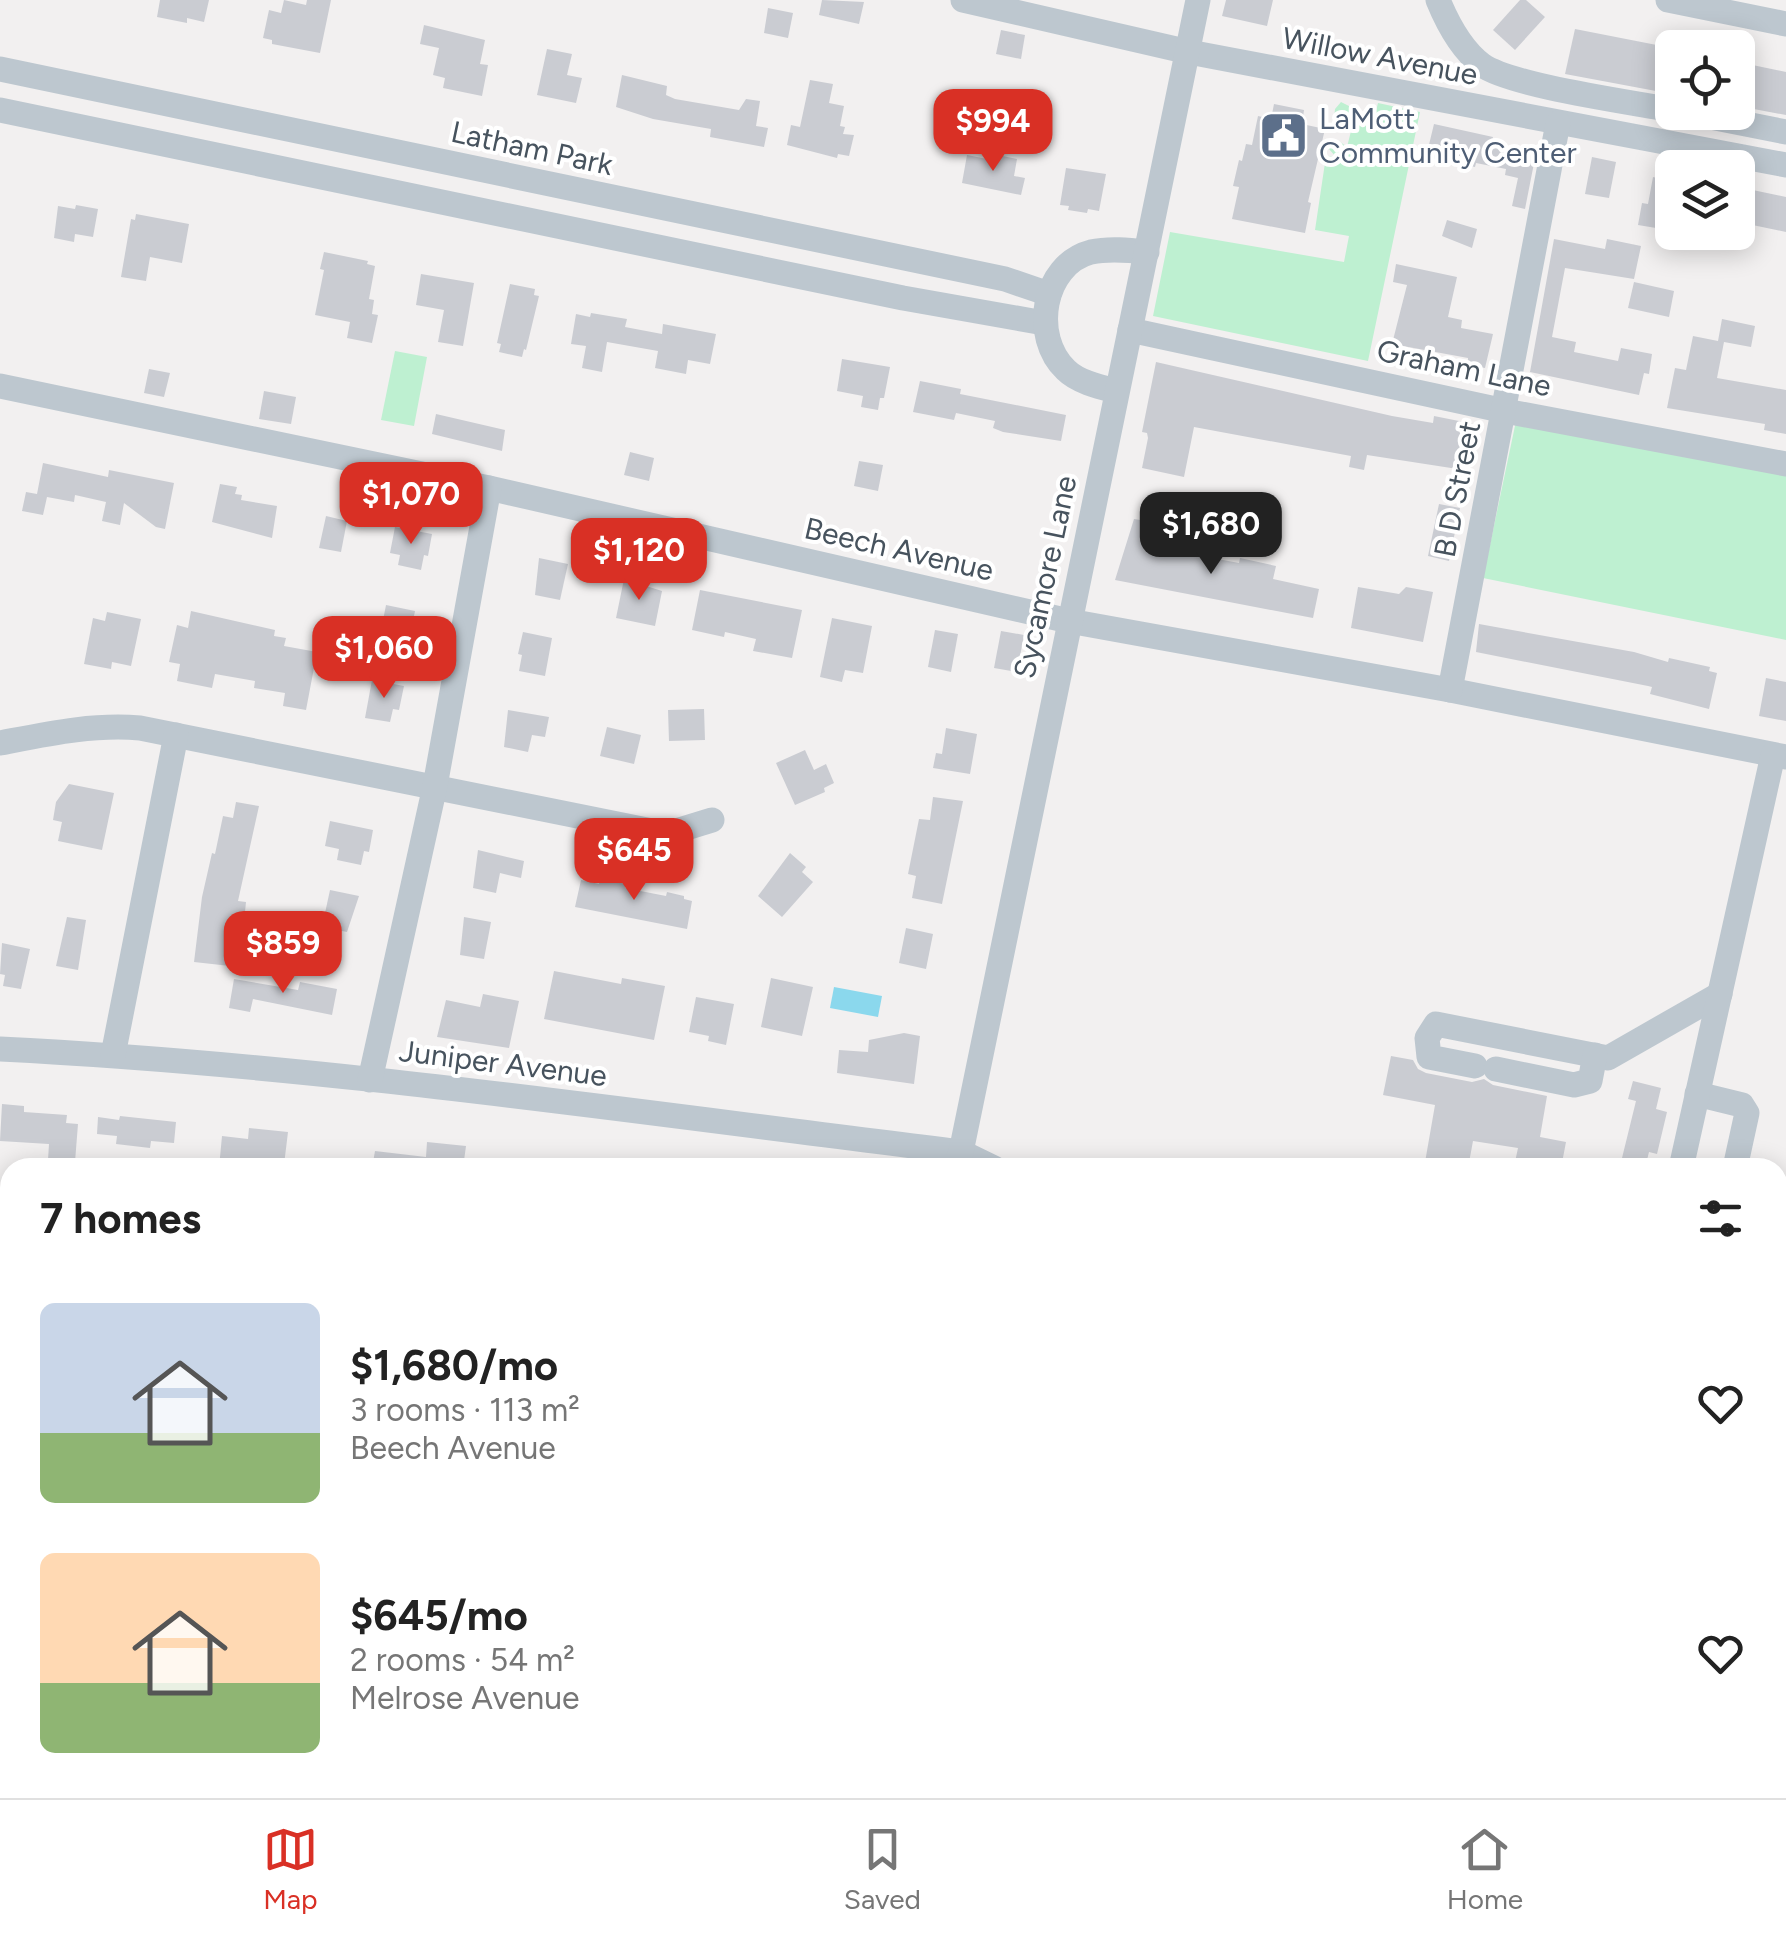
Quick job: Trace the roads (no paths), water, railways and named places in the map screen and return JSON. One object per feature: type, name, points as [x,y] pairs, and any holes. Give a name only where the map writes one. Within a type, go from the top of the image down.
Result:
[{"type":"street","name":"Willow Avenue","points":[[963,0],[1188,52],[1786,166]]},
{"type":"street","name":"Sycamore Lane","points":[[958,1158],[1198,0]]},
{"type":"street","points":[[1438,0],[1471,53],[1495,72],[1655,106]]},
{"type":"street","points":[[1668,0],[1786,24]]},
{"type":"street","points":[[11,72],[6,111],[860,289],[1044,323]]},
{"type":"street","name":"Latham Park","points":[[11,72],[1005,279],[1049,294]]},
{"type":"street","points":[[244,159],[251,122]]},
{"type":"street","name":"B D Street","points":[[1450,690],[1558,123]]},
{"type":"street","points":[[1755,126],[1786,132]]},
{"type":"street","points":[[508,214],[516,178]]},
{"type":"street","points":[[860,289],[870,252]]},
{"type":"street","points":[[1116,392],[1067,372],[1051,350],[1044,323],[1049,294],[1064,269],[1088,252],[1146,252]]},
{"type":"street","name":"Graham Lane","points":[[1130,330],[1505,411],[1786,464]]},
{"type":"street","name":"Beech Avenue","points":[[0,386],[489,488],[1069,621],[1450,690],[1779,756]]},
{"type":"street","points":[[370,1080],[435,786],[489,488]]},
{"type":"street","points":[[0,743],[111,725],[652,831],[673,832],[712,820]]},
{"type":"street","points":[[112,1055],[176,735]]},
{"type":"street","points":[[1683,1158],[1779,756]]},
{"type":"street","points":[[1595,1056],[1590,1081],[1574,1085],[1429,1057],[1427,1038],[1436,1024],[1608,1058],[1720,994]]},
{"type":"street","name":"Juniper Avenue","points":[[0,1049],[112,1055],[370,1080],[943,1158]]},
{"type":"street","points":[[1698,1094],[1742,1105],[1747,1114],[1737,1158]]},
{"type":"water","points":[[834,987],[882,996],[878,1017],[830,1008]]},
{"type":"place","name":"LaMott Community Center","points":[[1284,135]]}]
